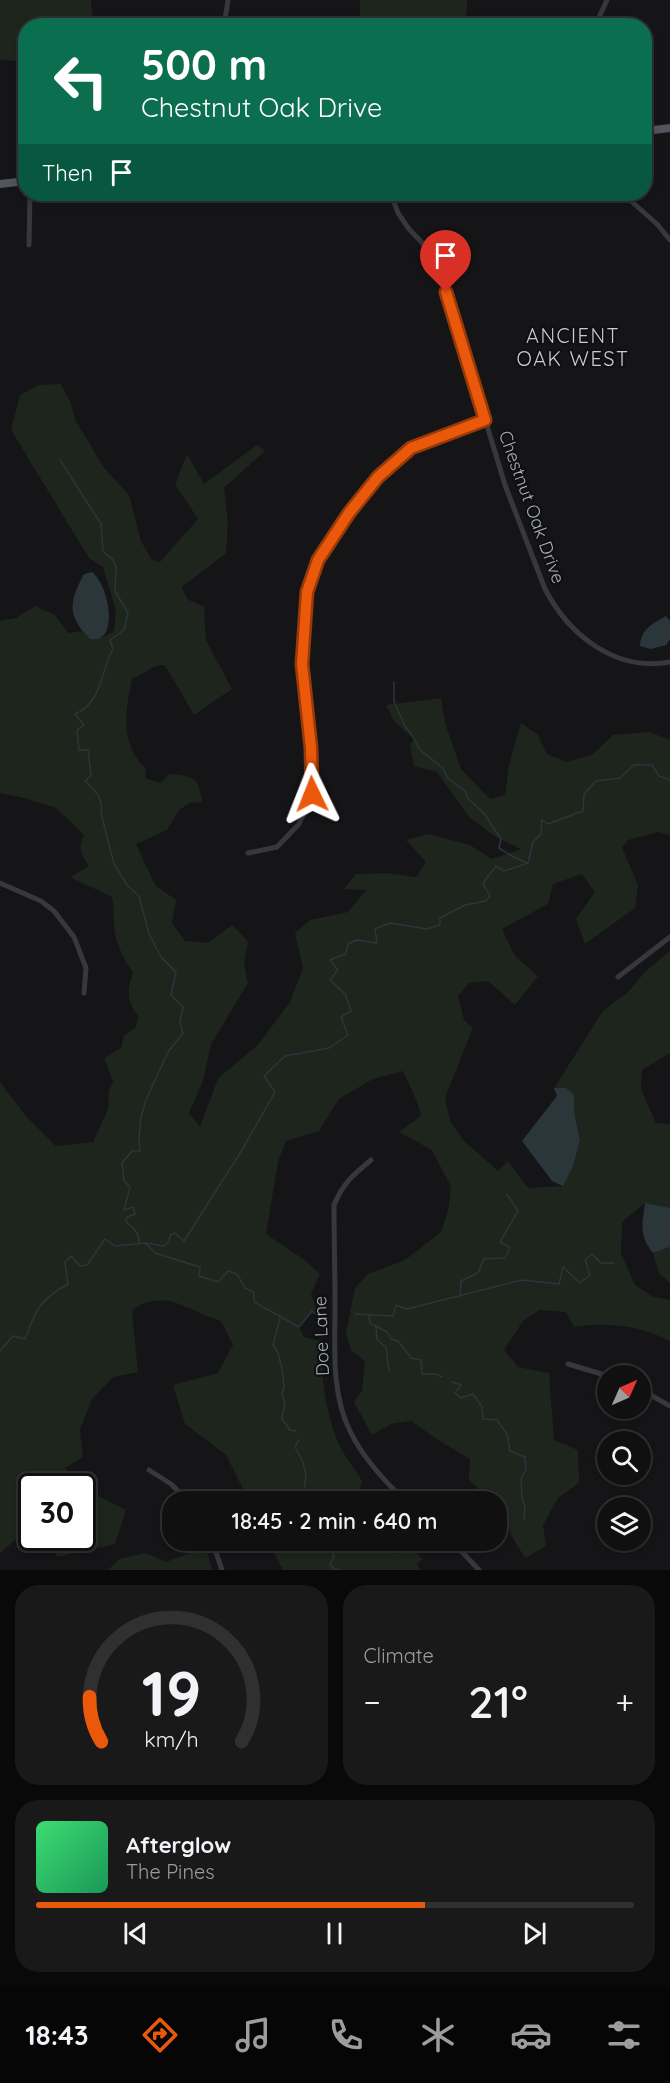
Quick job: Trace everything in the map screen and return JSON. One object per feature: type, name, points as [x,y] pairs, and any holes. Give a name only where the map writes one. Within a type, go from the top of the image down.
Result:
[{"type":"main road","points":[[652,130],[670,128]]},
{"type":"main road","points":[[0,184],[18,183]]},
{"type":"street","points":[[225,18],[228,0]]},
{"type":"street","points":[[599,18],[607,0]]},
{"type":"street","points":[[29,244],[30,201]]},
{"type":"street","name":"Chestnut Oak Drive","points":[[394,201],[398,213],[409,229],[429,250],[440,270],[505,485],[545,589],[566,622],[589,643],[615,657],[639,663],[670,662]]},
{"type":"street","points":[[631,201],[657,224],[670,240]]},
{"type":"street","points":[[248,853],[277,847],[299,824],[312,794],[311,748],[302,664],[307,592],[318,560],[349,513],[378,477],[411,448],[485,420]]},
{"type":"street","points":[[0,883],[41,901],[54,911],[74,937],[86,968],[84,993]]},
{"type":"street","points":[[618,977],[670,937]]},
{"type":"street","name":"Doe Lane","points":[[371,1160],[345,1184],[334,1205],[335,1362],[340,1402],[349,1430],[362,1453],[395,1491]]},
{"type":"street","points":[[568,1364],[597,1373]]},
{"type":"street","points":[[651,1395],[670,1406]]},
{"type":"street","points":[[149,1470],[179,1491]]},
{"type":"street","points":[[216,1551],[222,1570]]},
{"type":"street","points":[[461,1551],[479,1570]]},
{"type":"shaded area","points":[[0,0],[91,0],[92,18],[18,18],[18,62],[0,60]]},
{"type":"shaded area","points":[[360,0],[467,0],[466,18],[360,18]]},
{"type":"shaded area","points":[[61,384],[71,403],[75,420],[105,469],[129,495],[141,541],[152,560],[160,562],[198,519],[175,484],[187,454],[204,484],[257,445],[265,451],[224,488],[228,522],[226,553],[182,587],[187,599],[204,607],[206,640],[232,689],[194,715],[165,665],[158,665],[132,679],[126,715],[128,738],[132,749],[146,769],[145,778],[161,783],[169,774],[190,777],[197,783],[201,794],[202,802],[190,803],[179,810],[167,830],[136,844],[155,885],[176,900],[172,923],[185,941],[208,943],[232,925],[248,941],[244,964],[248,983],[211,1044],[203,1081],[189,1113],[200,1127],[218,1078],[257,1046],[290,1002],[303,968],[295,933],[310,920],[348,912],[366,890],[344,889],[356,874],[386,873],[416,877],[426,862],[406,840],[429,834],[470,845],[492,859],[521,849],[494,836],[469,817],[437,772],[414,766],[410,745],[414,739],[394,721],[386,705],[441,698],[445,723],[461,769],[490,799],[505,795],[509,765],[521,723],[538,735],[547,754],[567,762],[593,754],[613,735],[649,732],[670,740],[670,835],[658,832],[628,840],[622,848],[638,885],[635,908],[585,944],[576,919],[595,892],[582,874],[553,884],[548,904],[502,929],[515,956],[538,976],[515,1005],[488,981],[469,983],[458,996],[464,1020],[473,1028],[445,1098],[450,1120],[462,1139],[498,1171],[508,1161],[528,1188],[562,1186],[573,1166],[580,1140],[574,1112],[574,1095],[566,1088],[554,1088],[603,1011],[627,993],[647,970],[670,951],[670,1053],[642,1070],[641,1089],[656,1123],[670,1124],[670,1208],[645,1203],[622,1222],[621,1253],[635,1285],[654,1297],[670,1300],[670,1341],[646,1331],[623,1326],[574,1327],[566,1312],[539,1310],[523,1321],[504,1350],[518,1367],[549,1373],[554,1440],[578,1450],[579,1483],[558,1498],[543,1525],[546,1546],[525,1558],[511,1535],[507,1520],[507,1491],[481,1491],[469,1480],[470,1459],[411,1421],[391,1424],[372,1435],[354,1402],[362,1391],[365,1361],[351,1350],[346,1333],[355,1288],[368,1274],[405,1260],[441,1232],[448,1211],[451,1187],[432,1150],[399,1132],[421,1116],[403,1071],[373,1079],[339,1099],[319,1131],[286,1141],[278,1162],[266,1234],[306,1261],[320,1274],[311,1294],[321,1319],[312,1311],[299,1327],[304,1337],[323,1342],[322,1367],[329,1416],[345,1456],[362,1481],[360,1491],[244,1491],[226,1455],[185,1424],[173,1385],[218,1373],[233,1345],[221,1321],[176,1303],[156,1301],[144,1303],[132,1310],[138,1372],[113,1377],[92,1399],[80,1429],[83,1457],[65,1468],[70,1473],[18,1473],[18,1538],[0,1553],[0,1082],[25,1115],[56,1146],[93,1142],[108,1109],[109,1091],[113,1081],[104,1058],[121,1048],[124,1036],[136,1027],[138,1016],[130,1000],[129,990],[133,973],[116,938],[112,897],[70,877],[89,866],[81,851],[84,835],[56,808],[0,793],[0,621],[16,618],[35,606],[55,615],[68,633],[82,631],[90,639],[99,639],[114,631],[116,611],[103,567],[89,558],[11,430],[20,395],[38,385]]},
{"type":"shaded area","points":[[92,572],[101,583],[109,609],[106,633],[99,639],[90,639],[83,631],[77,623],[73,608],[75,593],[84,574]]},
{"type":"shaded area","points":[[666,616],[670,621],[670,639],[666,645],[651,649],[640,646],[645,631]]},
{"type":"shaded area","points":[[554,1088],[566,1088],[574,1095],[574,1112],[580,1140],[573,1166],[563,1186],[552,1181],[522,1141],[557,1096]]},
{"type":"shaded area","points":[[645,1203],[670,1208],[670,1247],[653,1253],[645,1241],[643,1230]]},
{"type":"shaded area","points":[[670,1247],[670,1283],[659,1273],[653,1253]]},
{"type":"shaded area","points":[[96,1495],[126,1510],[115,1544],[96,1548]]},
{"type":"shaded area","points":[[55,1551],[84,1551],[57,1557]]},
{"type":"shaded area","points":[[195,1551],[207,1551],[212,1570],[108,1570],[119,1559],[146,1553],[166,1562]]},
{"type":"shaded area","points":[[273,1551],[392,1551],[397,1554],[401,1551],[415,1551],[422,1559],[417,1564],[420,1570],[283,1570]]},
{"type":"waterway","points":[[60,460],[101,524],[103,551],[113,560],[116,567],[115,591],[128,613],[124,630],[110,640],[113,649],[95,695],[84,709],[75,714],[84,725],[77,730],[79,750],[88,750],[91,776],[85,781],[100,799],[101,813],[114,864],[127,885],[139,896],[149,934],[161,957],[176,972],[171,995],[183,1007],[180,1022],[183,1033],[168,1052],[146,1100],[141,1117],[140,1151],[132,1151],[122,1163],[124,1181],[130,1187],[124,1210],[133,1207],[135,1214],[127,1217],[126,1222],[136,1231],[139,1244]]},
{"type":"waterway","points":[[394,682],[394,702],[420,750],[443,768],[448,778],[466,792],[467,798],[483,812],[501,839],[499,848],[527,863]]},
{"type":"waterway","points":[[146,1243],[164,1246],[169,1242],[170,1235],[175,1233],[184,1241],[242,1150],[275,1092],[264,1076],[285,1056],[329,1048],[348,1035],[341,1017],[351,1011],[345,994],[330,980],[338,970],[330,960],[346,954],[348,944],[356,940],[377,943],[375,929],[390,923],[427,929],[440,925],[440,918],[465,905],[486,901],[490,896],[483,883],[496,866],[504,871],[528,863],[533,842],[541,834],[542,820],[548,824],[583,811],[584,794],[596,781],[620,778],[634,765],[652,765],[659,776],[670,780]]},
{"type":"waterway","points":[[460,1297],[461,1281],[478,1273],[484,1259],[505,1258],[510,1247],[500,1242],[518,1211],[507,1194]]},
{"type":"waterway","points":[[0,1351],[13,1336],[25,1339],[40,1306],[51,1295],[68,1284],[65,1262],[71,1256],[80,1266],[87,1265],[105,1239],[115,1246],[146,1243],[155,1253],[200,1267],[199,1276],[218,1282],[228,1271],[237,1274],[245,1288],[254,1292],[254,1302],[299,1327],[312,1311],[321,1319]]},
{"type":"waterway","points":[[355,1314],[393,1316],[396,1305],[407,1309],[522,1280],[559,1284],[563,1267],[580,1283],[590,1275],[585,1260],[592,1254],[601,1263],[614,1263]]},
{"type":"waterway","points":[[369,1316],[370,1323],[387,1332],[391,1339],[398,1341],[411,1358],[421,1360],[422,1374],[436,1374],[442,1377]]},
{"type":"waterway","points":[[280,1318],[273,1345],[278,1353],[282,1369],[284,1386],[282,1395],[285,1403],[282,1419],[290,1430],[296,1431]]},
{"type":"waterway","points":[[376,1326],[377,1340],[386,1347],[389,1371]]},
{"type":"waterway","points":[[452,1382],[461,1385],[455,1393],[461,1398],[473,1394],[482,1407],[483,1419],[497,1420],[507,1434],[510,1451],[525,1457],[526,1469],[521,1479],[525,1507],[524,1519]]},
{"type":"waterway","points":[[299,1440],[295,1447],[306,1474],[304,1491]]},
{"type":"waterway","points":[[332,1551],[334,1557],[330,1564],[334,1569],[340,1570]]},
{"type":"district","name":"ANCIENT OAK WEST","points":[[573,346]]},
{"type":"route","points":[[312,794],[311,748],[302,664],[307,592],[318,560],[349,513],[378,477],[411,448],[485,420],[446,292]]}]
